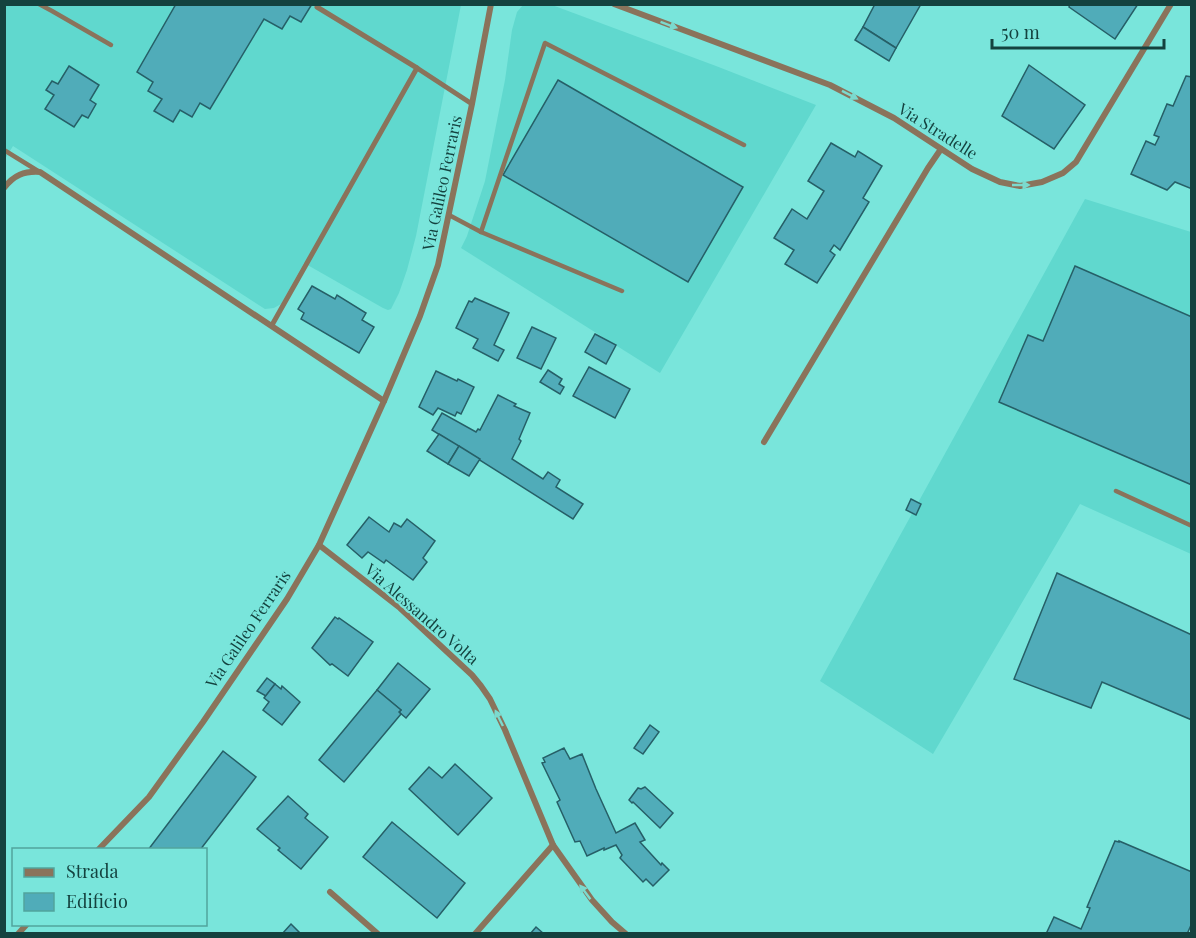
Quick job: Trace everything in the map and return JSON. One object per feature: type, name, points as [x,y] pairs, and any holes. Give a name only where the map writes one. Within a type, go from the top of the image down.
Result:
[{"type":"street","name":"Via Galileo Ferraris","points":[[99,848],[149,797],[287,599],[319,545],[384,401],[435,275],[491,4]]},
{"type":"street","name":"Via Stradelle","points":[[614,4],[830,85],[894,118],[992,180],[1020,186],[1048,181],[1063,173],[1076,162],[1171,4]]},
{"type":"street","name":"Via Galileo Ferraris","points":[[317,7],[472,104]]},
{"type":"street","points":[[272,325],[417,68]]},
{"type":"street","points":[[764,442],[941,148]]},
{"type":"street","points":[[4,188],[16,176],[28,171],[40,172],[384,401]]},
{"type":"street","name":"Via Alessandro Volta","points":[[319,545],[399,608],[481,686],[505,730],[553,845],[592,900],[612,922],[626,933]]},
{"type":"street","points":[[475,933],[553,845]]},
{"type":"street","points":[[330,892],[378,933]]},
{"type":"lane","points":[[39,4],[111,45]]},
{"type":"lane","points":[[481,232],[545,43],[744,145]]},
{"type":"lane","points":[[4,150],[40,172]]},
{"type":"lane","points":[[449,215],[481,232],[622,291]]},
{"type":"lane","points":[[1116,491],[1191,526]]},
{"type":"shaded area","points":[[5,5],[461,5],[416,236],[407,270],[391,309],[383,308],[304,263],[281,304],[265,309],[13,146],[5,159]]},
{"type":"shaded area","points":[[523,5],[552,5],[816,105],[660,373],[461,248],[485,181],[505,80],[512,30],[517,12]]},
{"type":"shaded area","points":[[1085,199],[1191,232],[1191,554],[1080,504],[933,754],[820,681]]},
{"type":"building","points":[[176,4],[312,4],[301,22],[290,16],[282,29],[264,19],[210,109],[200,103],[192,117],[180,110],[173,122],[154,111],[162,99],[148,91],[153,82],[137,72]]},
{"type":"building","points":[[875,4],[921,4],[896,48],[863,27]]},
{"type":"building","points":[[1070,4],[1138,4],[1115,39],[1069,7]]},
{"type":"building","points":[[863,27],[896,48],[889,61],[855,40]]},
{"type":"building","points":[[1029,65],[1085,105],[1054,149],[1002,116]]},
{"type":"building","points":[[69,66],[99,85],[90,100],[96,104],[88,118],[82,115],[74,127],[45,109],[54,95],[46,90],[52,81],[58,84]]},
{"type":"building","points":[[1186,76],[1192,77],[1192,189],[1175,182],[1167,190],[1131,174],[1146,141],[1155,145],[1159,137],[1154,135],[1167,104],[1173,106]]},
{"type":"building","points":[[558,80],[743,187],[688,282],[503,175]]},
{"type":"building","points":[[831,143],[855,157],[858,151],[882,166],[863,198],[869,202],[840,250],[834,245],[830,251],[835,255],[817,283],[785,264],[794,250],[774,238],[792,209],[807,219],[824,191],[808,181]]},
{"type":"building","points":[[1075,266],[1192,317],[1192,485],[999,402],[1028,335],[1043,341]]},
{"type":"building","points":[[312,286],[335,299],[337,295],[366,313],[362,320],[374,327],[359,353],[301,319],[304,313],[298,309]]},
{"type":"building","points":[[475,298],[509,313],[494,345],[504,350],[498,361],[473,348],[478,339],[456,328],[469,301],[472,302]]},
{"type":"building","points":[[532,327],[556,338],[541,369],[517,358]]},
{"type":"building","points":[[595,334],[616,345],[606,364],[585,352]]},
{"type":"building","points":[[589,367],[630,389],[615,418],[573,396]]},
{"type":"building","points":[[548,370],[562,379],[559,384],[564,387],[560,394],[540,382]]},
{"type":"building","points":[[436,371],[474,387],[461,414],[457,412],[455,416],[438,408],[433,415],[419,407]]},
{"type":"building","points":[[498,395],[530,413],[519,439],[521,441],[512,459],[543,479],[548,472],[560,480],[556,487],[583,504],[573,519],[432,430],[442,413],[476,432],[480,430]]},
{"type":"building","points":[[439,434],[459,446],[448,464],[427,451]]},
{"type":"building","points":[[459,446],[480,459],[469,476],[448,464]]},
{"type":"building","points":[[911,499],[921,504],[916,515],[906,510]]},
{"type":"building","points":[[369,517],[389,532],[394,523],[401,527],[407,519],[435,541],[423,558],[427,562],[413,580],[386,560],[384,563],[368,552],[362,558],[347,545]]},
{"type":"building","points":[[1057,573],[1192,635],[1192,720],[1102,682],[1091,708],[1014,679]]},
{"type":"building","points":[[335,617],[373,642],[348,676],[332,664],[330,665],[312,648]]},
{"type":"building","points":[[398,663],[430,689],[406,718],[399,712],[401,710],[377,690]]},
{"type":"building","points":[[267,678],[275,684],[266,696],[257,691]]},
{"type":"building","points":[[275,684],[281,689],[282,686],[300,702],[282,725],[263,710],[269,702],[264,698]]},
{"type":"building","points":[[377,690],[401,710],[399,712],[401,714],[344,782],[319,760]]},
{"type":"building","points":[[650,725],[659,732],[643,754],[634,748]]},
{"type":"building","points":[[564,748],[570,759],[582,754],[616,833],[635,823],[645,840],[640,842],[661,865],[662,863],[669,870],[653,886],[646,879],[643,882],[620,858],[622,855],[616,845],[587,856],[580,841],[575,842],[557,802],[560,800],[542,763],[545,762],[543,758]]},
{"type":"building","points":[[223,751],[256,777],[202,848],[150,848]]},
{"type":"building","points":[[455,764],[492,798],[458,835],[409,789],[429,767],[442,778]]},
{"type":"building","points":[[645,787],[673,813],[660,828],[629,800],[638,788]]},
{"type":"building","points":[[288,796],[308,814],[305,818],[328,837],[301,869],[257,829]]},
{"type":"building","points":[[392,822],[465,883],[437,918],[363,857]]},
{"type":"building","points":[[1115,841],[1192,872],[1192,923],[1187,934],[1046,934],[1054,917],[1081,929],[1090,908],[1087,907]]},
{"type":"building","points":[[291,924],[301,934],[282,934]]},
{"type":"building","points":[[536,927],[544,934],[530,934]]}]
